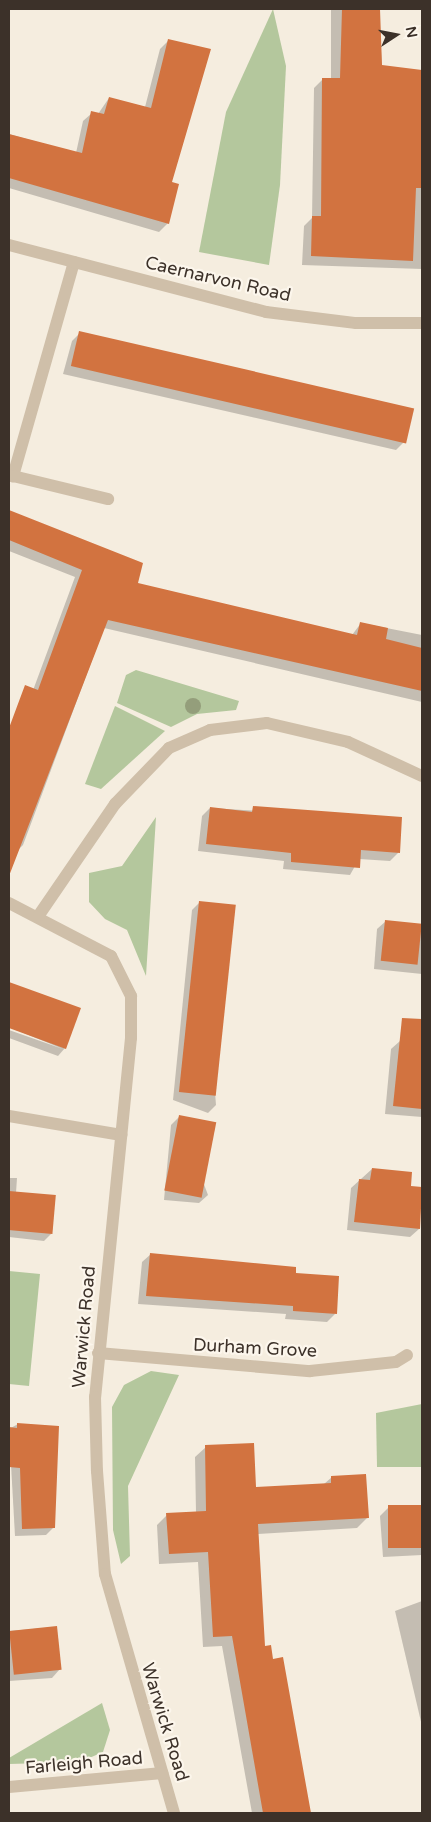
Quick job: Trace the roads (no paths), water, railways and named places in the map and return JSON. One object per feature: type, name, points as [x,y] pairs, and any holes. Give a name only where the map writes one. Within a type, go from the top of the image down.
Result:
[{"type":"street","name":"Caernarvon Road","points":[[9,245],[266,312],[356,323],[422,323]]},
{"type":"street","points":[[74,262],[13,476],[108,499]]},
{"type":"street","points":[[39,915],[115,804],[169,748],[210,730],[267,723],[348,742],[422,776]]},
{"type":"street","name":"Warwick Road","points":[[9,903],[39,915],[111,956],[131,996],[121,1135],[98,1353],[96,1471],[105,1574],[174,1813]]},
{"type":"street","points":[[9,1116],[121,1135]]},
{"type":"street","name":"Durham Grove","points":[[98,1353],[310,1371],[396,1362],[407,1355]]},
{"type":"street","name":"Farleigh Road","points":[[9,1786],[162,1774]]}]
